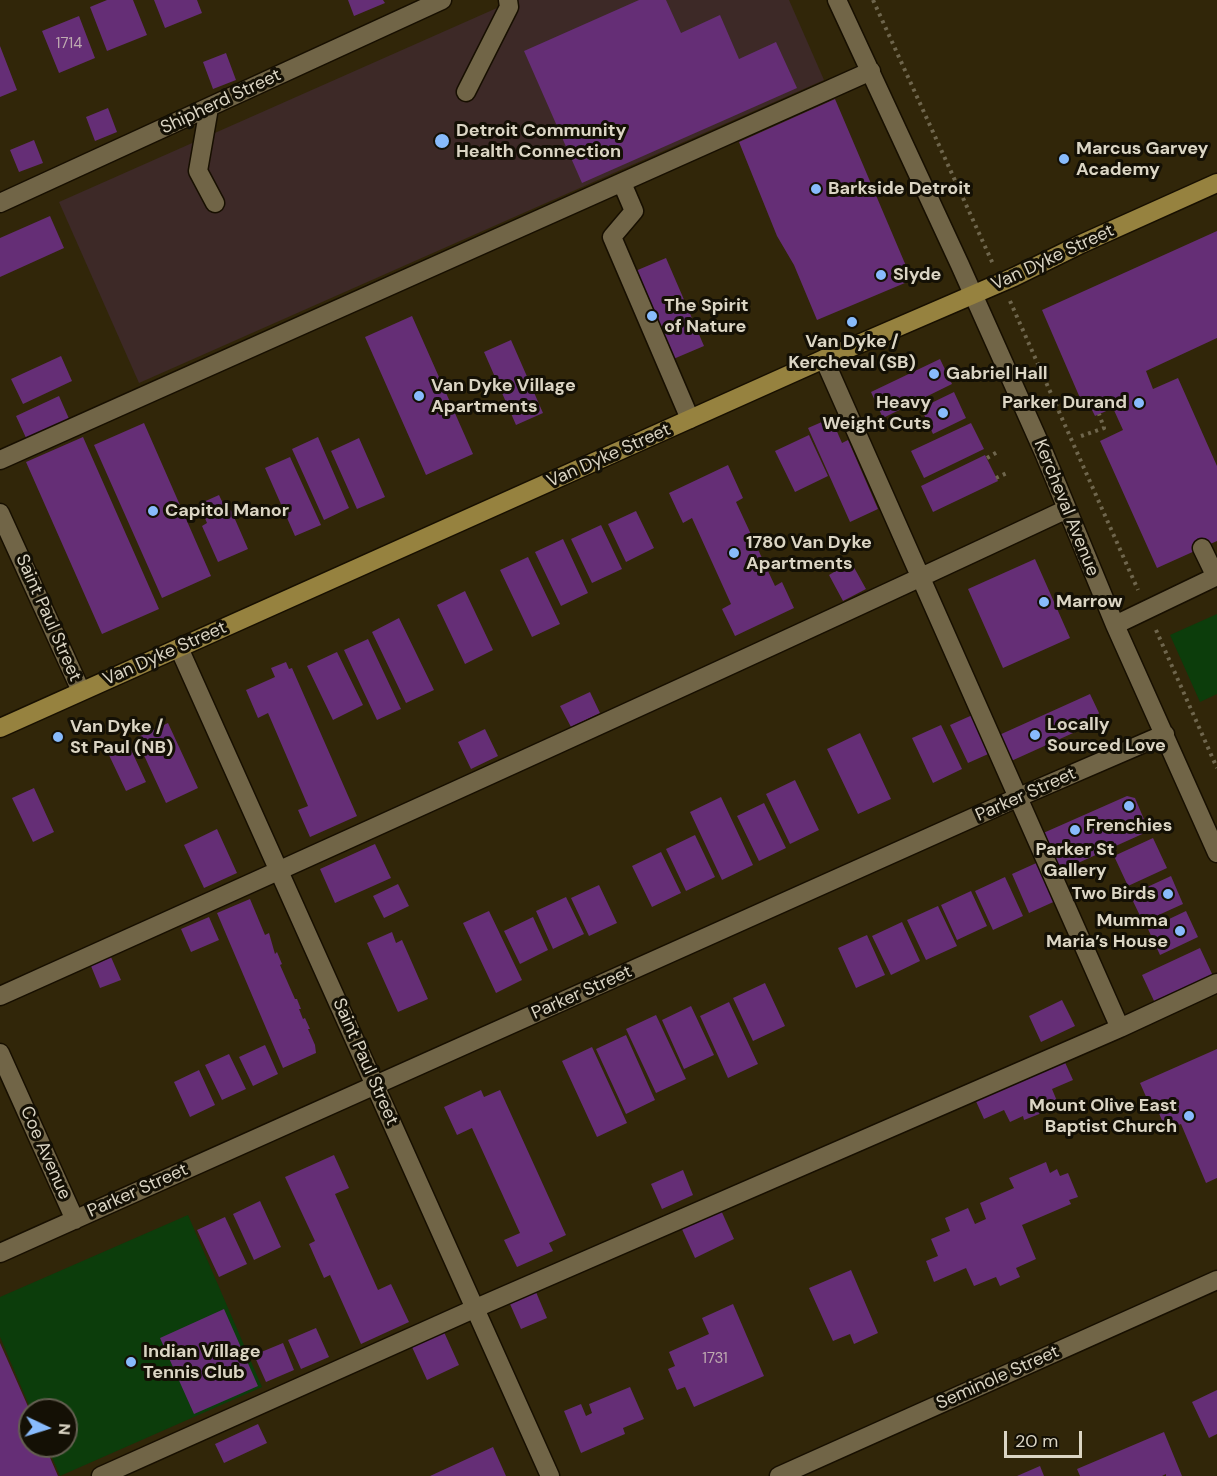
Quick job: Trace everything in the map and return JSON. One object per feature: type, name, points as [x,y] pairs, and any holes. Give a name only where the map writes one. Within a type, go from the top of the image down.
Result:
[{"type":"main road","name":"Van Dyke Street","points":[[0,728],[824,359],[1002,283],[1081,244],[1217,183]]},
{"type":"street","name":"Shipherd Street","points":[[0,203],[442,0]]},
{"type":"street","points":[[466,92],[509,6],[508,0]]},
{"type":"street","name":"Kercheval Avenue","points":[[842,2],[1044,453],[1115,625],[1217,853]]},
{"type":"street","points":[[0,460],[871,71]]},
{"type":"street","points":[[209,108],[198,171],[215,203]]},
{"type":"street","points":[[622,183],[634,211],[612,237],[690,419]]},
{"type":"street","points":[[824,359],[1120,1028]]},
{"type":"street","points":[[0,996],[921,579],[1067,509]]},
{"type":"street","name":"Saint Paul Street","points":[[0,513],[81,691]]},
{"type":"street","points":[[1115,625],[1217,577],[1202,548]]},
{"type":"street","name":"Saint Paul Street","points":[[179,648],[550,1476]]},
{"type":"street","name":"Parker Street","points":[[0,1253],[1019,797],[1165,734]]},
{"type":"street","points":[[101,1476],[476,1308],[1120,1028],[1217,983]]},
{"type":"street","name":"Coe Avenue","points":[[0,1053],[75,1220]]},
{"type":"street","name":"Seminole Street","points":[[779,1476],[1217,1280]]},
{"type":"path","points":[[873,0],[1002,283],[1217,768]]},
{"type":"path","points":[[1081,436],[1104,428],[1099,414]]},
{"type":"path","points":[[987,458],[999,451]]},
{"type":"path","points":[[996,478],[1009,472]]},
{"type":"shaded area","name":"Detroit Community Health Connection","points":[[515,0],[789,0],[824,80],[139,383],[59,202]]},
{"type":"green space","points":[[1217,614],[1217,694],[1200,702],[1170,635]]},
{"type":"green space","name":"Indian Village Tennis Club","points":[[188,1215],[262,1387],[60,1476],[52,1458],[78,1458],[78,1398],[26,1398],[0,1337],[0,1297]]},
{"type":"building","points":[[107,0],[133,0],[147,35],[107,51],[90,7]]},
{"type":"building","points":[[154,0],[197,0],[202,13],[165,28]]},
{"type":"building","points":[[348,0],[383,0],[385,3],[354,16]]},
{"type":"building","points":[[639,0],[666,0],[681,33],[720,15],[739,59],[776,42],[797,88],[582,183],[524,51]]},
{"type":"building","points":[[79,16],[95,58],[59,73],[42,31]]},
{"type":"building","points":[[0,46],[17,90],[0,97]]},
{"type":"building","points":[[226,53],[236,80],[213,89],[203,62]]},
{"type":"building","name":"Barkside Detroit","points":[[835,99],[912,280],[817,320],[794,265],[777,236],[739,142]]},
{"type":"building","points":[[108,108],[117,132],[95,141],[86,117]]},
{"type":"building","points":[[34,140],[43,163],[19,172],[10,150]]},
{"type":"building","points":[[50,216],[64,248],[0,277],[0,238]]},
{"type":"building","name":"Parker Durand","points":[[1217,231],[1217,338],[1146,371],[1153,389],[1178,378],[1217,466],[1217,541],[1157,568],[1100,441],[1123,430],[1113,408],[1095,416],[1085,396],[1080,398],[1042,310]]},
{"type":"building","points":[[666,258],[704,346],[671,360],[633,272]]},
{"type":"building","name":"Van Dyke Village Apartments","points":[[412,316],[473,454],[426,475],[365,337]]},
{"type":"building","points":[[511,340],[543,413],[516,425],[484,352]]},
{"type":"building","points":[[61,356],[72,381],[23,404],[11,379]]},
{"type":"building","points":[[940,359],[952,384],[883,418],[871,392]]},
{"type":"building","name":"Heavy Weight Cuts","points":[[954,392],[966,418],[933,434],[921,408]]},
{"type":"building","points":[[59,396],[70,421],[27,440],[16,416]]},
{"type":"building","points":[[831,418],[842,443],[848,440],[878,509],[850,522],[808,428]]},
{"type":"building","name":"Capitol Manor","points":[[144,423],[211,576],[162,598],[94,445]]},
{"type":"building","points":[[971,423],[984,449],[924,478],[911,451]]},
{"type":"building","points":[[809,435],[828,476],[795,492],[775,451]]},
{"type":"building","points":[[83,437],[159,609],[102,634],[26,462]]},
{"type":"building","points":[[318,437],[349,508],[324,520],[292,449]]},
{"type":"building","points":[[359,438],[385,497],[357,509],[331,451]]},
{"type":"building","points":[[985,455],[998,481],[933,512],[921,486]]},
{"type":"building","points":[[290,457],[321,525],[295,536],[265,468]]},
{"type":"building","name":"1780 Van Dyke Apartments","points":[[728,465],[743,498],[736,502],[775,586],[782,582],[794,608],[735,636],[722,609],[731,604],[692,518],[683,523],[669,493]]},
{"type":"building","points":[[219,495],[227,512],[231,510],[248,549],[218,562],[202,526],[207,523],[199,504]]},
{"type":"building","points":[[636,511],[654,548],[626,562],[608,524]]},
{"type":"building","points":[[601,525],[622,569],[592,583],[571,539]]},
{"type":"building","points":[[563,539],[588,593],[561,606],[535,552]]},
{"type":"building","points":[[528,557],[560,624],[532,637],[500,570]]},
{"type":"building","points":[[1035,559],[1070,638],[1003,668],[968,589]]},
{"type":"building","points":[[851,562],[866,589],[843,601],[829,575]]},
{"type":"building","points":[[465,591],[493,650],[465,664],[437,605]]},
{"type":"building","points":[[399,618],[434,690],[406,703],[372,632]]},
{"type":"building","points":[[368,639],[401,709],[377,720],[344,650]]},
{"type":"building","points":[[337,652],[363,705],[333,720],[307,666]]},
{"type":"building","points":[[286,662],[289,669],[292,668],[357,816],[310,837],[298,810],[308,806],[268,713],[258,718],[246,690],[275,677],[271,668]]},
{"type":"building","points":[[590,692],[600,713],[571,727],[560,706]]},
{"type":"building","points":[[1090,694],[1099,713],[1093,724],[1009,762],[997,736]]},
{"type":"building","points":[[977,713],[995,751],[968,763],[950,725]]},
{"type":"building","points":[[168,723],[198,788],[166,803],[136,738]]},
{"type":"building","points":[[941,725],[962,769],[933,783],[912,738]]},
{"type":"building","points":[[485,729],[498,756],[471,769],[458,742]]},
{"type":"building","points":[[860,733],[891,799],[858,814],[827,749]]},
{"type":"building","points":[[128,743],[146,782],[126,791],[108,753]]},
{"type":"building","points":[[795,780],[819,830],[790,844],[766,794]]},
{"type":"building","points":[[34,788],[54,832],[33,842],[12,798]]},
{"type":"building","points":[[1127,796],[1135,798],[1149,831],[1058,872],[1041,834]]},
{"type":"building","points":[[721,797],[753,865],[722,880],[690,812]]},
{"type":"building","points":[[764,803],[786,848],[759,861],[737,816]]},
{"type":"building","points":[[217,829],[237,873],[204,888],[184,845]]},
{"type":"building","points":[[695,835],[715,877],[686,891],[666,849]]},
{"type":"building","points":[[1153,838],[1167,868],[1128,886],[1114,856]]},
{"type":"building","points":[[375,844],[391,878],[335,903],[320,869]]},
{"type":"building","points":[[661,852],[681,893],[652,907],[632,866]]},
{"type":"building","points":[[1043,860],[1060,899],[1029,913],[1012,874]]},
{"type":"building","points":[[1171,876],[1183,904],[1143,922],[1130,895]]},
{"type":"building","points":[[1005,877],[1023,916],[993,930],[975,891]]},
{"type":"building","points":[[398,884],[409,906],[384,918],[373,896]]},
{"type":"building","points":[[599,885],[617,923],[589,936],[571,898]]},
{"type":"building","points":[[971,891],[987,926],[957,940],[941,905]]},
{"type":"building","points":[[566,897],[584,934],[553,949],[536,911]]},
{"type":"building","points":[[250,899],[265,935],[269,933],[275,954],[277,952],[282,964],[280,965],[297,999],[315,1045],[316,1053],[283,1068],[217,913]]},
{"type":"building","points":[[938,906],[957,946],[926,960],[907,920]]},
{"type":"building","points":[[489,911],[522,980],[496,993],[463,923]]},
{"type":"building","points":[[1186,911],[1198,937],[1160,955],[1148,929]]},
{"type":"building","points":[[209,917],[219,940],[191,952],[181,929]]},
{"type":"building","points":[[533,917],[548,950],[520,964],[504,931]]},
{"type":"building","points":[[902,922],[920,961],[891,975],[872,936]]},
{"type":"building","points":[[392,932],[396,943],[402,940],[428,999],[398,1012],[367,943]]},
{"type":"building","points":[[867,935],[885,975],[856,988],[838,948]]},
{"type":"building","points":[[1200,948],[1213,976],[1155,1003],[1142,975]]},
{"type":"building","points":[[111,957],[121,980],[100,988],[91,966]]},
{"type":"building","points":[[765,983],[785,1026],[753,1041],[733,998]]},
{"type":"building","points":[[1062,1000],[1075,1026],[1041,1042],[1029,1016]]},
{"type":"building","points":[[729,1002],[758,1064],[728,1078],[700,1016]]},
{"type":"building","points":[[691,1006],[714,1055],[684,1069],[662,1020]]},
{"type":"building","points":[[656,1015],[686,1079],[656,1093],[626,1029]]},
{"type":"building","points":[[626,1035],[655,1100],[626,1114],[596,1049]]},
{"type":"building","points":[[265,1045],[278,1074],[253,1086],[239,1057]]},
{"type":"building","points":[[592,1047],[627,1123],[597,1137],[562,1061]]},
{"type":"building","name":"Mount Olive East Baptist Church","points":[[1217,1049],[1217,1178],[1206,1183],[1181,1124],[1166,1130],[1156,1106],[1151,1108],[1140,1083]]},
{"type":"building","points":[[229,1054],[246,1089],[222,1100],[205,1065]]},
{"type":"building","points":[[1063,1058],[1073,1080],[1052,1089],[1057,1101],[1045,1106],[1047,1111],[1024,1120],[1023,1116],[1010,1122],[1004,1110],[984,1119],[974,1097]]},
{"type":"building","points":[[199,1070],[215,1105],[190,1117],[174,1082]]},
{"type":"building","points":[[481,1090],[484,1097],[500,1090],[566,1235],[549,1243],[553,1251],[517,1267],[504,1240],[520,1233],[472,1128],[457,1135],[444,1107]]},
{"type":"building","points":[[334,1155],[349,1188],[335,1194],[378,1290],[391,1284],[409,1322],[361,1344],[330,1275],[324,1278],[309,1244],[315,1241],[285,1177]]},
{"type":"building","points":[[1046,1162],[1050,1173],[1057,1169],[1060,1176],[1068,1173],[1078,1197],[1069,1200],[1071,1204],[1022,1225],[1036,1259],[1016,1268],[1020,1277],[1000,1286],[996,1277],[974,1286],[966,1268],[934,1282],[926,1261],[938,1256],[931,1239],[950,1231],[945,1218],[968,1208],[975,1224],[986,1219],[980,1203],[1014,1188],[1009,1178]]},
{"type":"building","points":[[683,1170],[693,1195],[662,1209],[651,1184]]},
{"type":"building","points":[[260,1201],[281,1247],[254,1260],[233,1214]]},
{"type":"building","points":[[720,1208],[734,1239],[695,1258],[681,1227]]},
{"type":"building","points":[[225,1217],[247,1264],[219,1277],[197,1230]]},
{"type":"building","points":[[851,1270],[878,1333],[854,1344],[850,1334],[833,1341],[809,1288]]},
{"type":"building","points":[[536,1292],[547,1318],[521,1329],[510,1304]]},
{"type":"building","points":[[733,1304],[764,1376],[694,1407],[685,1387],[677,1390],[668,1369],[675,1366],[669,1352],[709,1334],[702,1318]]},
{"type":"building","points":[[224,1309],[258,1386],[194,1414],[160,1338]]},
{"type":"building","points":[[316,1328],[329,1357],[301,1369],[288,1340]]},
{"type":"building","points":[[444,1332],[459,1365],[427,1380],[412,1347]]},
{"type":"building","points":[[0,1343],[24,1398],[18,1398],[18,1458],[50,1458],[58,1476],[0,1476]]},
{"type":"building","points":[[283,1343],[294,1370],[266,1382],[254,1355]]},
{"type":"building","points":[[630,1387],[644,1419],[623,1428],[625,1434],[581,1453],[564,1411],[581,1404],[586,1416],[592,1413],[589,1404]]},
{"type":"building","points":[[1217,1390],[1217,1434],[1209,1438],[1192,1402]]},
{"type":"building","points":[[258,1424],[267,1443],[224,1463],[215,1444]]},
{"type":"building","points":[[1164,1432],[1182,1476],[1166,1476],[1166,1474],[1162,1476],[1080,1476],[1077,1469]]},
{"type":"building","points":[[493,1447],[506,1476],[430,1476]]},
{"type":"building","points":[[1040,1466],[1044,1476],[1017,1476]]},
{"type":"place","name":"Detroit Community Health Connection","points":[[442,141]]},
{"type":"place","name":"Marcus Garvey Academy","points":[[1064,159]]},
{"type":"place","name":"Barkside Detroit","points":[[816,189]]},
{"type":"place","name":"Slyde","points":[[881,275]]},
{"type":"place","name":"The Spirit of Nature","points":[[652,316]]},
{"type":"place","name":"Van Dyke / Kercheval (SB)","points":[[852,322]]},
{"type":"place","name":"Gabriel Hall","points":[[934,374]]},
{"type":"place","name":"Van Dyke Village Apartments","points":[[419,396]]},
{"type":"place","name":"Parker Durand","points":[[1139,403]]},
{"type":"place","name":"Heavy Weight Cuts","points":[[943,413]]},
{"type":"place","name":"Capitol Manor","points":[[153,511]]},
{"type":"place","name":"1780 Van Dyke Apartments","points":[[734,553]]},
{"type":"place","name":"Marrow","points":[[1044,602]]},
{"type":"place","name":"Locally Sourced Love","points":[[1035,735]]},
{"type":"place","name":"Van Dyke / St Paul (NB)","points":[[58,737]]},
{"type":"place","name":"Frenchies","points":[[1129,806]]},
{"type":"place","name":"Parker St Gallery","points":[[1075,830]]},
{"type":"place","name":"Two Birds","points":[[1168,894]]},
{"type":"place","name":"Mumma Maria’s House","points":[[1180,931]]},
{"type":"place","name":"Mount Olive East Baptist Church","points":[[1189,1116]]},
{"type":"place","name":"Indian Village Tennis Club","points":[[131,1362]]}]
